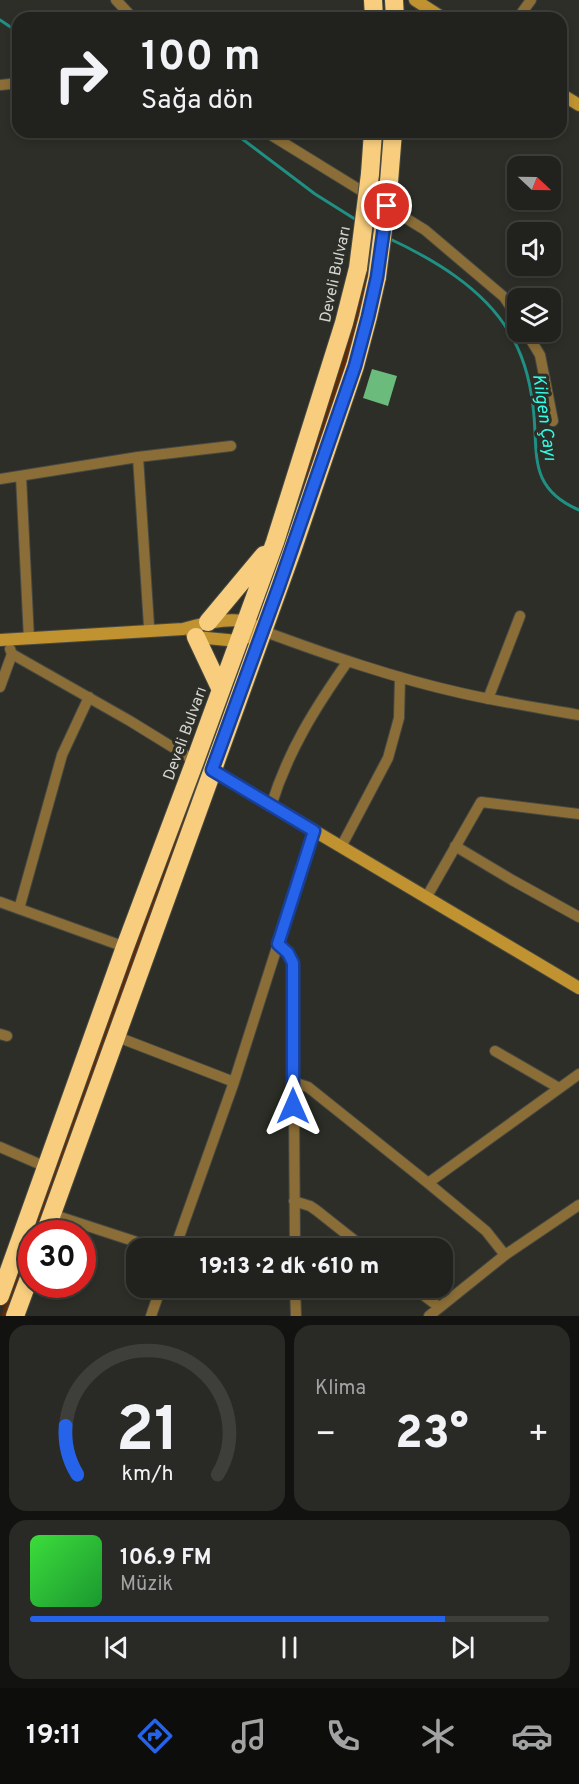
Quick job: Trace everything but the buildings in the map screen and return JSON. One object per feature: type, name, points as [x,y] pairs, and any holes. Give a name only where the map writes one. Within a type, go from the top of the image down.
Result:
[{"type":"highway","name":"Develi Bulvarı","points":[[0,1296],[5,1263],[46,1167],[274,542],[344,323],[358,268],[373,138]]},
{"type":"highway","points":[[49,1220],[263,631],[355,366],[377,277],[393,138]]},
{"type":"highway","points":[[208,622],[274,542]]},
{"type":"highway","points":[[190,633],[221,690]]},
{"type":"highway","points":[[15,1316],[22,1298]]},
{"type":"street","points":[[116,0],[127,12]]},
{"type":"street","points":[[415,0],[434,12]]},
{"type":"street","points":[[276,138],[425,230],[507,302]]},
{"type":"street","points":[[532,342],[540,355],[553,421]]},
{"type":"street","points":[[0,479],[138,457],[231,446]]},
{"type":"street","points":[[138,457],[148,630]]},
{"type":"street","points":[[21,476],[29,639]]},
{"type":"street","points":[[488,699],[520,616]]},
{"type":"street","points":[[190,633],[208,622],[246,621],[263,631],[400,677],[488,699],[579,715]]},
{"type":"street","points":[[3,640],[148,630],[190,633],[238,642],[263,631]]},
{"type":"street","points":[[3,640],[12,654],[195,761]]},
{"type":"street","points":[[0,687],[12,654]]},
{"type":"street","points":[[271,806],[280,778],[306,724],[348,661]]},
{"type":"street","points":[[340,847],[388,758],[399,718],[400,677]]},
{"type":"street","points":[[20,909],[62,755],[89,697]]},
{"type":"street","points":[[212,770],[579,988]]},
{"type":"street","points":[[426,898],[481,802],[579,814]]},
{"type":"street","points":[[179,1238],[234,1082],[314,831]]},
{"type":"street","points":[[455,846],[579,917]]},
{"type":"street","points":[[0,902],[125,947]]},
{"type":"street","points":[[278,944],[288,953],[293,963],[295,1238]]},
{"type":"street","points":[[115,1036],[234,1082]]},
{"type":"street","points":[[495,1051],[559,1088]]},
{"type":"street","points":[[428,1183],[579,1074]]},
{"type":"street","points":[[293,1082],[308,1088],[428,1183],[486,1231],[505,1254]]},
{"type":"street","points":[[0,1147],[46,1167]]},
{"type":"street","points":[[294,1201],[316,1210],[351,1238]]},
{"type":"street","points":[[429,1316],[505,1254],[579,1205]]},
{"type":"street","points":[[51,1214],[126,1239]]},
{"type":"street","points":[[151,1316],[157,1298]]},
{"type":"street","points":[[295,1298],[296,1316]]},
{"type":"street","points":[[428,1298],[439,1307]]},
{"type":"shaded area","points":[[367,267],[372,268],[363,311],[312,472],[262,609],[347,347]]},
{"type":"shaded area","points":[[233,676],[235,677],[195,789],[195,798],[42,1220],[36,1220]]},
{"type":"shaded area","points":[[18,1269],[18,1287],[8,1316],[1,1316]]},
{"type":"waterway","name":"Kilgen Çayı","points":[[0,20],[12,28]]},
{"type":"waterway","name":"Kilgen Çayı","points":[[241,138],[315,194],[358,221]]},
{"type":"waterway","name":"Kilgen Çayı","points":[[388,238],[456,276],[498,316],[518,349],[528,377],[538,467],[543,479],[550,491],[579,510]]},
{"type":"route","points":[[293,1106],[293,963],[285,949],[278,944],[314,831],[212,770],[255,655],[355,366],[377,277],[387,206]]}]
